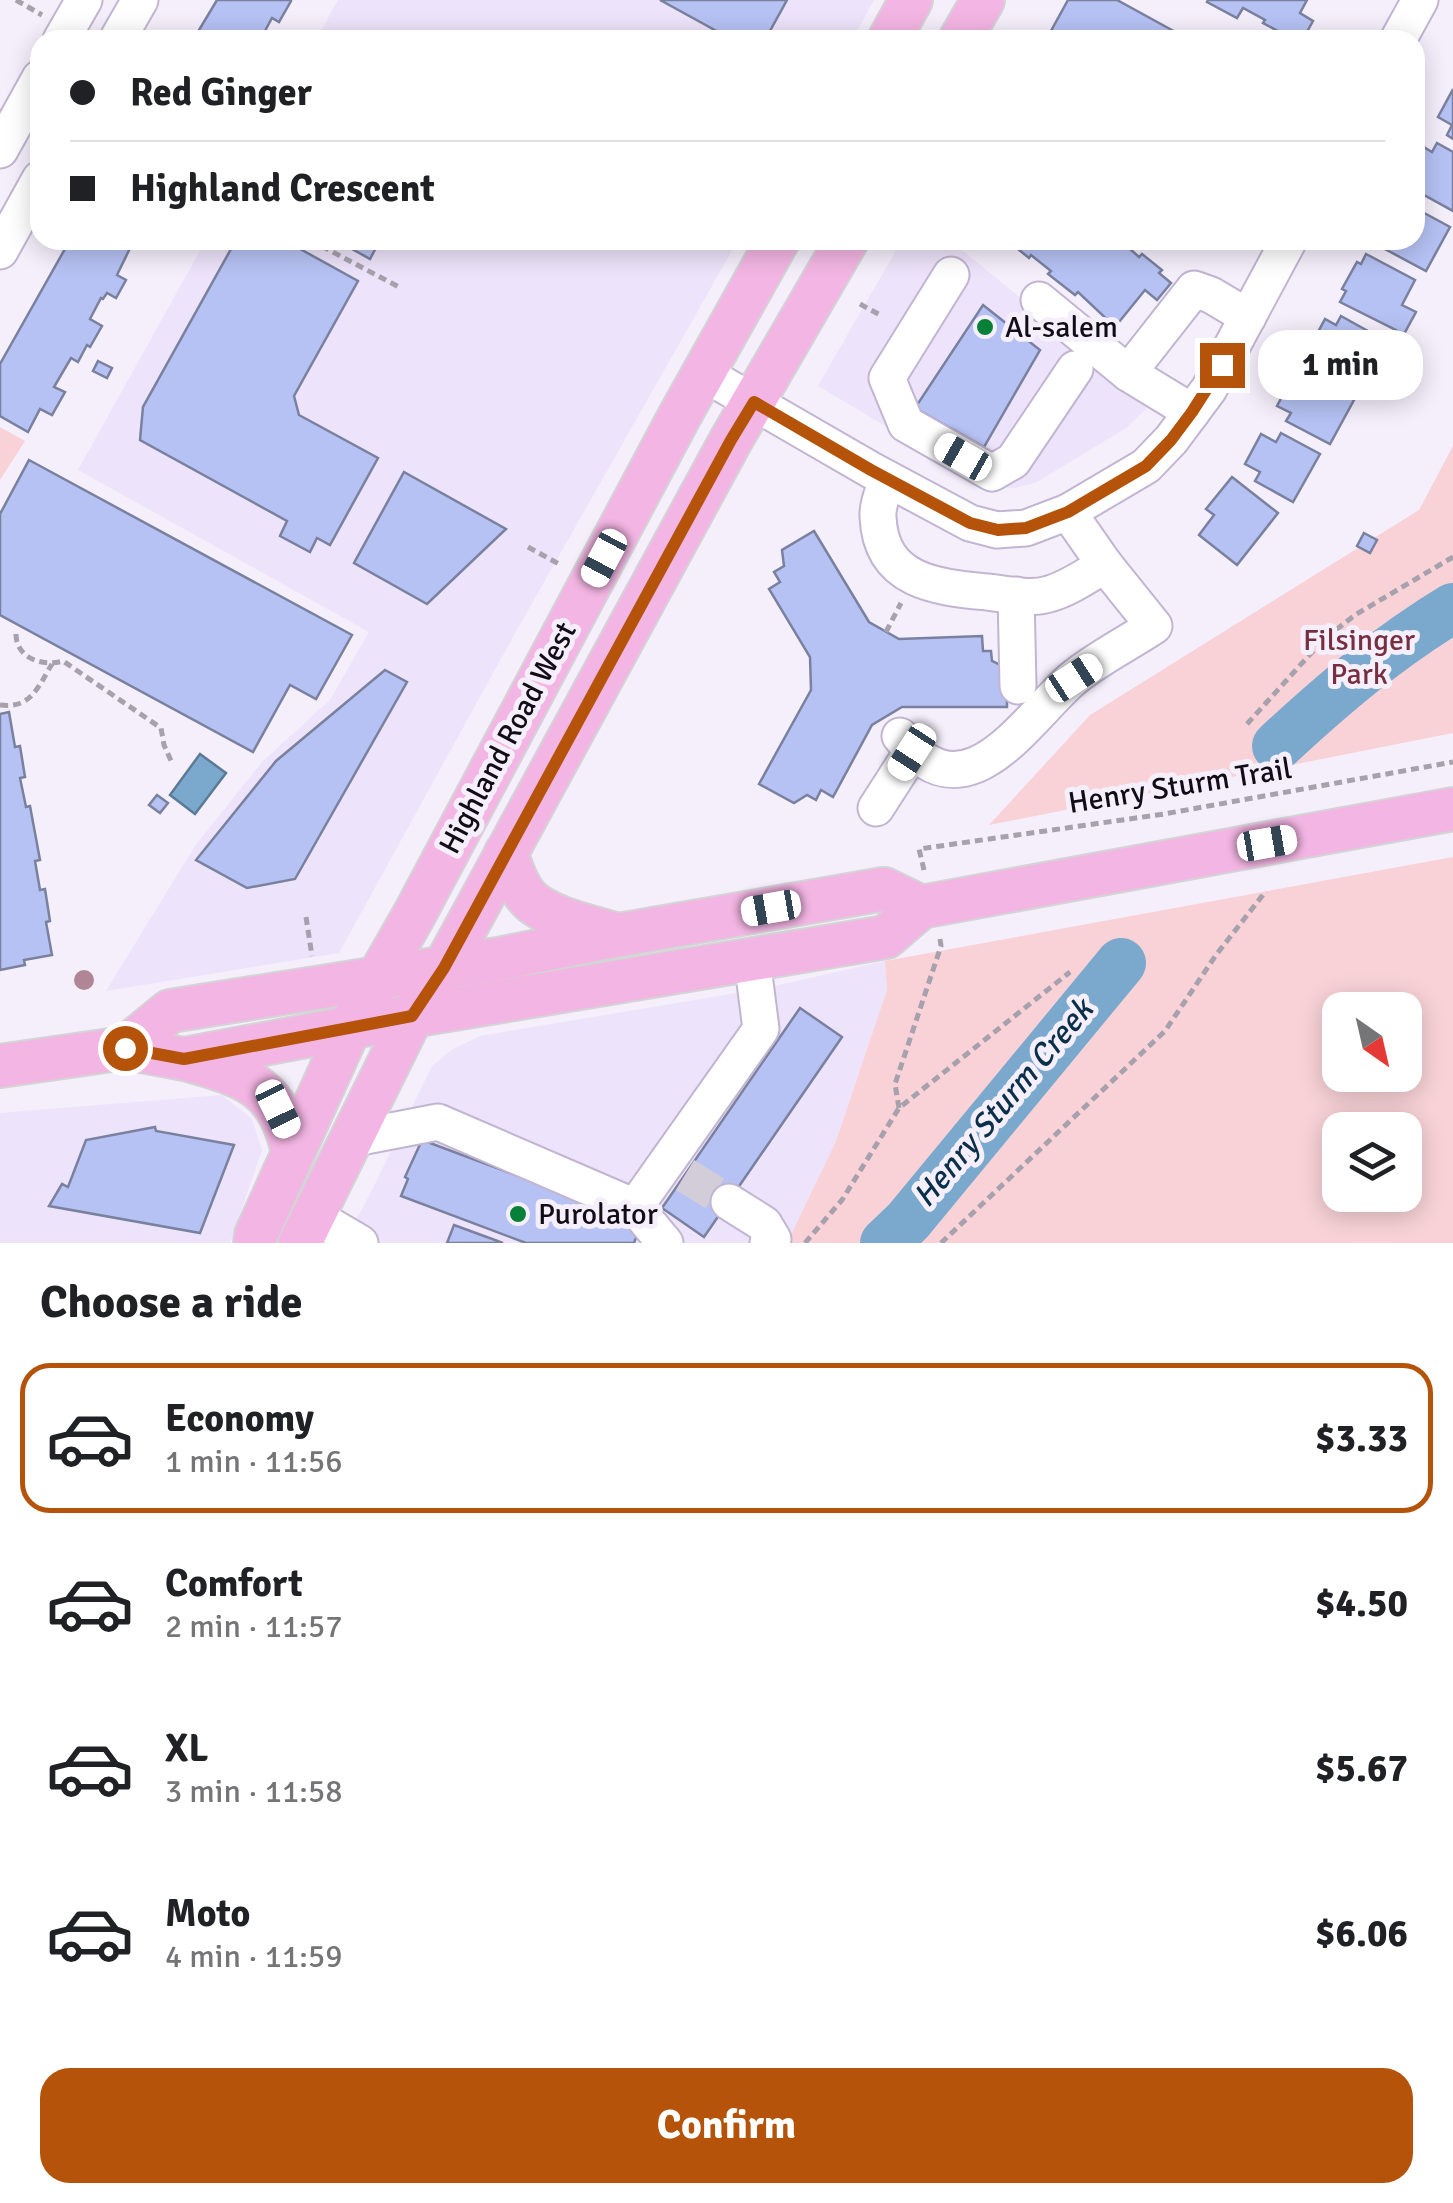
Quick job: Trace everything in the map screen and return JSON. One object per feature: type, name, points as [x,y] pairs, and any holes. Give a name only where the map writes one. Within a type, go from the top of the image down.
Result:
[{"type":"main road","points":[[895,30],[912,0]]},
{"type":"main road","points":[[966,30],[983,0]]},
{"type":"main road","name":"Highland Road West","points":[[255,1243],[350,1027],[772,250]]},
{"type":"main road","name":"Highland Road West","points":[[307,1229],[412,1016],[444,968],[841,250]]},
{"type":"main road","points":[[184,1059],[412,1016],[886,937],[931,923],[1453,809]]},
{"type":"main road","points":[[506,853],[516,880],[532,901],[566,919],[619,935]]},
{"type":"main road","points":[[125,1048],[170,1011],[444,968],[884,889],[931,923]]},
{"type":"main road","points":[[0,1066],[125,1048],[236,1074],[263,1092],[278,1109],[293,1152]]},
{"type":"street","points":[[56,29],[84,0]]},
{"type":"street","points":[[123,30],[140,0]]},
{"type":"street","points":[[1404,30],[1420,0]]},
{"type":"street","points":[[0,150],[30,96]]},
{"type":"street","points":[[0,251],[30,197]]},
{"type":"street","points":[[703,373],[970,523],[998,530],[1026,528],[1068,512],[1146,466],[1171,440],[1208,389],[1283,250]]},
{"type":"street","points":[[951,276],[888,378],[906,424],[992,473],[1013,461],[1075,369]]},
{"type":"street","points":[[1128,373],[1194,289],[1248,317]]},
{"type":"street","points":[[1038,300],[1128,373],[1192,412]]},
{"type":"street","points":[[906,424],[879,474],[877,514],[882,541],[900,568],[919,581],[1016,596],[1046,595],[1070,586],[1105,564]]},
{"type":"street","points":[[876,808],[906,744],[948,770],[984,762],[1015,740],[1074,678],[1154,626],[1068,512]]},
{"type":"street","points":[[1016,596],[1018,686]]},
{"type":"street","points":[[635,1207],[676,1169],[761,1029],[752,959]]},
{"type":"street","points":[[350,1139],[438,1122],[635,1207],[665,1243]]},
{"type":"street","points":[[729,1202],[764,1224],[773,1239],[768,1243]]},
{"type":"street","points":[[307,1229],[360,1243]]},
{"type":"path","points":[[16,0],[56,29]]},
{"type":"path","points":[[329,250],[399,287]]},
{"type":"path","points":[[860,304],[882,316]]},
{"type":"path","points":[[528,547],[559,564]]},
{"type":"path","name":"Henry Sturm Trail","points":[[1247,724],[1323,640],[1355,615],[1453,556]]},
{"type":"path","points":[[16,634],[19,651],[28,658],[52,664],[63,661],[161,728],[172,763]]},
{"type":"path","points":[[0,705],[20,705],[34,694],[52,664]]},
{"type":"path","name":"Henry Sturm Trail","points":[[921,854],[920,849],[1164,814],[1453,762]]},
{"type":"path","points":[[941,1243],[1165,1031],[1216,955],[1266,891]]},
{"type":"path","points":[[306,917],[313,959]]},
{"type":"path","points":[[900,1108],[895,1084],[941,946],[931,923]]},
{"type":"path","points":[[805,1243],[842,1200],[900,1108],[1070,972]]},
{"type":"shaded area","points":[[338,0],[874,0],[858,30],[322,30]]},
{"type":"shaded area","points":[[200,250],[732,250],[339,953],[106,991],[195,846],[262,762],[330,700],[369,632],[78,470]]},
{"type":"shaded area","points":[[896,250],[962,250],[1150,405],[1126,428],[1037,482],[1015,488],[988,487],[818,386]]},
{"type":"shaded area","points":[[885,961],[887,990],[836,1141],[787,1243],[344,1243],[432,1066],[453,1049],[480,1036],[766,988]]},
{"type":"shaded area","points":[[222,1095],[252,1119],[262,1150],[230,1243],[0,1243],[0,1113]]},
{"type":"green space","points":[[0,427],[25,441],[0,480]]},
{"type":"green space","name":"Filsinger Park","points":[[1453,446],[1453,733],[989,825],[1090,715],[1419,510]]},
{"type":"green space","points":[[1453,857],[1453,1243],[787,1243],[836,1141],[887,990],[885,961]]},
{"type":"water","points":[[200,754],[226,773],[195,814],[170,795]]},
{"type":"building","points":[[217,0],[291,1],[279,22],[272,18],[265,30],[199,30]]},
{"type":"building","points":[[660,0],[787,0],[770,30],[715,30]]},
{"type":"building","points":[[1068,0],[1117,0],[1172,30],[1052,30]]},
{"type":"building","points":[[1307,0],[1300,13],[1313,21],[1308,30],[1276,30],[1243,8],[1237,18],[1207,2]]},
{"type":"building","points":[[1453,89],[1453,139],[1447,135],[1452,125],[1438,117]]},
{"type":"building","points":[[1437,143],[1453,152],[1453,211],[1425,196],[1425,148],[1432,152]]},
{"type":"building","points":[[1425,213],[1450,227],[1426,271],[1387,250],[1425,250]]},
{"type":"building","points":[[64,250],[129,250],[117,275],[126,280],[116,298],[107,293],[90,319],[102,326],[78,362],[71,358],[54,387],[65,392],[52,415],[40,409],[28,432],[0,416],[0,364]]},
{"type":"building","points":[[230,250],[302,250],[358,281],[294,396],[299,415],[378,458],[330,545],[317,538],[310,552],[280,536],[287,521],[140,440],[143,407]]},
{"type":"building","points":[[354,250],[375,250],[370,259]]},
{"type":"building","points":[[1019,250],[1131,250],[1162,270],[1159,273],[1171,283],[1157,300],[1145,290],[1115,327],[1078,292],[1075,295],[1048,274],[1051,271],[1031,255],[1029,258]]},
{"type":"building","points":[[1366,254],[1415,280],[1402,305],[1416,312],[1404,334],[1340,302],[1346,291],[1342,289]]},
{"type":"building","points":[[983,305],[1040,350],[984,447],[915,408]]},
{"type":"building","points":[[1341,316],[1384,340],[1358,386],[1315,363],[1320,353],[1310,347],[1325,319],[1336,325]]},
{"type":"building","points":[[98,361],[112,368],[107,378],[93,371]]},
{"type":"building","points":[[1293,376],[1306,384],[1311,377],[1354,400],[1330,444],[1286,421],[1291,413],[1277,406]]},
{"type":"building","points":[[1281,433],[1320,454],[1293,502],[1255,481],[1260,472],[1245,464],[1261,434],[1276,442]]},
{"type":"building","points":[[29,460],[352,635],[316,699],[290,685],[253,752],[0,615],[0,514]]},
{"type":"building","points":[[404,472],[506,529],[427,604],[354,563]]},
{"type":"building","points":[[1232,477],[1278,513],[1237,565],[1199,535],[1214,515],[1206,509]]},
{"type":"building","points":[[814,531],[869,622],[899,639],[982,636],[983,651],[991,651],[992,661],[1007,668],[1007,707],[902,707],[872,725],[833,797],[821,790],[816,800],[807,795],[794,803],[759,784],[811,690],[810,657],[769,589],[780,582],[774,572],[784,566],[782,550]]},
{"type":"building","points":[[1364,533],[1377,540],[1370,553],[1357,546]]},
{"type":"building","points":[[385,670],[407,682],[295,879],[247,888],[196,860],[276,761]]},
{"type":"building","points":[[9,712],[15,747],[20,746],[25,777],[20,778],[26,807],[30,806],[40,860],[35,861],[40,890],[45,889],[52,955],[0,970],[0,714]]},
{"type":"building","points":[[157,795],[168,803],[160,813],[149,805]]},
{"type":"building","points":[[800,1008],[842,1037],[704,1237],[662,1208]]},
{"type":"building","points":[[155,1127],[156,1131],[234,1145],[200,1233],[49,1206],[62,1184],[68,1187],[86,1140]]},
{"type":"building","points":[[422,1140],[642,1222],[634,1243],[526,1243],[401,1196]]},
{"type":"building","points":[[454,1225],[503,1243],[447,1243]]},
{"type":"waterway","name":"Henry Sturm Creek","points":[[1277,746],[1361,672],[1453,608]]},
{"type":"waterway","name":"Henry Sturm Creek","points":[[885,1243],[908,1221],[1121,963]]},
{"type":"tunnel","points":[[685,1175],[729,1202]]},
{"type":"place","name":"Al-salem","points":[[985,327]]},
{"type":"place","name":"Purolator","points":[[518,1214]]},
{"type":"route","points":[[125,1048],[184,1059],[412,1016],[444,968],[754,402],[970,523],[998,530],[1026,528],[1068,512],[1146,466],[1171,440],[1222,365]]}]
